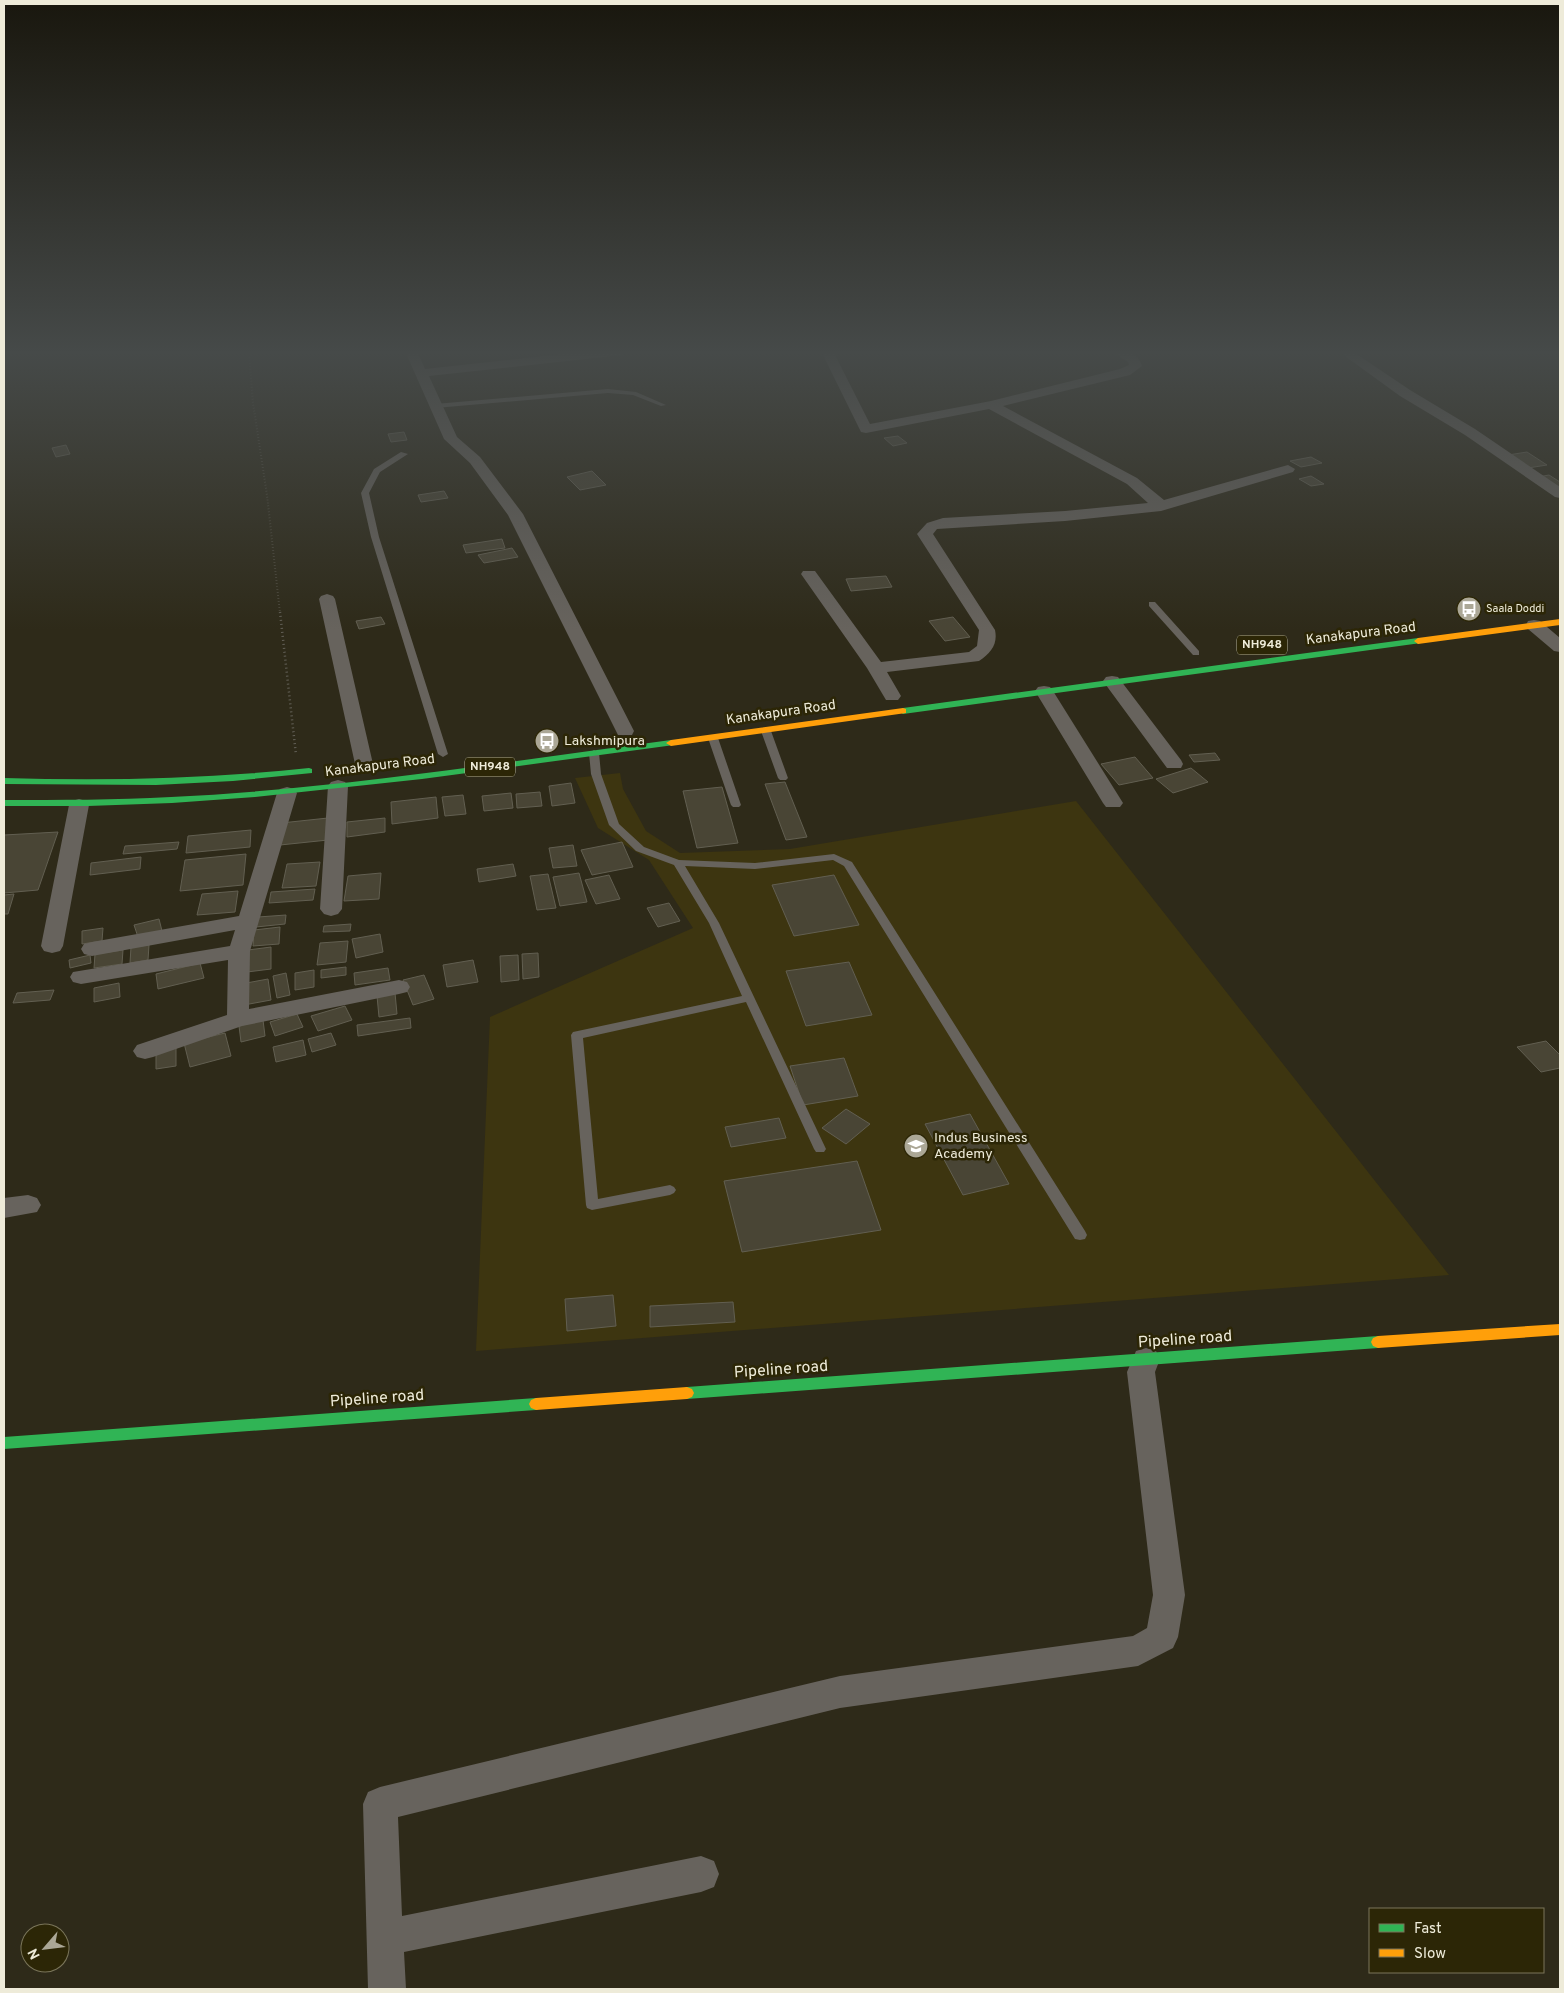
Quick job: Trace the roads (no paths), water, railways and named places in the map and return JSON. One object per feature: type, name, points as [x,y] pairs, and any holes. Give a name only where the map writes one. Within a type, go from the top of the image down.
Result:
[{"type":"main road","name":"Kanakapura Road","points":[[4,803],[79,805],[287,793],[766,731],[970,697],[1044,691],[1560,622]]},
{"type":"main road","points":[[876,698],[897,695]]},
{"type":"main road","name":"Kanakapura Road","points":[[4,781],[92,783],[234,778],[317,770]]},
{"type":"main road","name":"Pipeline road","points":[[4,1443],[1560,1329]]},
{"type":"street","points":[[457,444],[475,460],[515,514],[625,731]]},
{"type":"street","points":[[1060,444],[1132,481],[1161,506]]},
{"type":"street","points":[[1487,444],[1560,494]]},
{"type":"street","points":[[876,668],[973,657],[984,650],[989,640],[987,630],[925,534],[932,526],[944,523],[1065,516],[1161,506],[1288,469]]},
{"type":"street","points":[[809,574],[897,695]]},
{"type":"street","points":[[327,599],[363,764]]},
{"type":"street","points":[[1534,625],[1560,647]]},
{"type":"street","points":[[1112,681],[1174,764]]},
{"type":"street","points":[[1044,691],[1113,803]]},
{"type":"street","points":[[331,909],[338,786]]},
{"type":"street","points":[[238,1020],[239,951],[246,921],[287,793]]},
{"type":"street","points":[[52,946],[79,805]]},
{"type":"street","points":[[92,949],[246,921]]},
{"type":"street","points":[[81,977],[239,951]]},
{"type":"street","points":[[145,1051],[238,1020],[399,987]]},
{"type":"street","points":[[387,1989],[380,1804],[840,1692],[1138,1651],[1162,1637],[1169,1595],[1141,1372],[1146,1359]]},
{"type":"street","points":[[385,1938],[701,1874]]},
{"type":"lane","points":[[404,454],[377,471],[365,493],[378,546],[444,754]]},
{"type":"lane","points":[[1152,604],[1196,653]]},
{"type":"lane","points":[[766,731],[783,778]]},
{"type":"lane","points":[[713,738],[736,805]]},
{"type":"lane","points":[[594,753],[596,774],[614,825],[640,849],[678,863],[755,866],[834,857],[848,864],[1080,1235]]},
{"type":"lane","points":[[678,863],[714,923],[820,1149]]},
{"type":"lane","points":[[670,1190],[592,1204],[577,1035],[749,998]]},
{"type":"place","name":"Saala Doddi","points":[[1469,609]]},
{"type":"place","name":"Lakshmipura","points":[[547,741]]},
{"type":"place","name":"Indus Business Academy","points":[[916,1146]]}]
